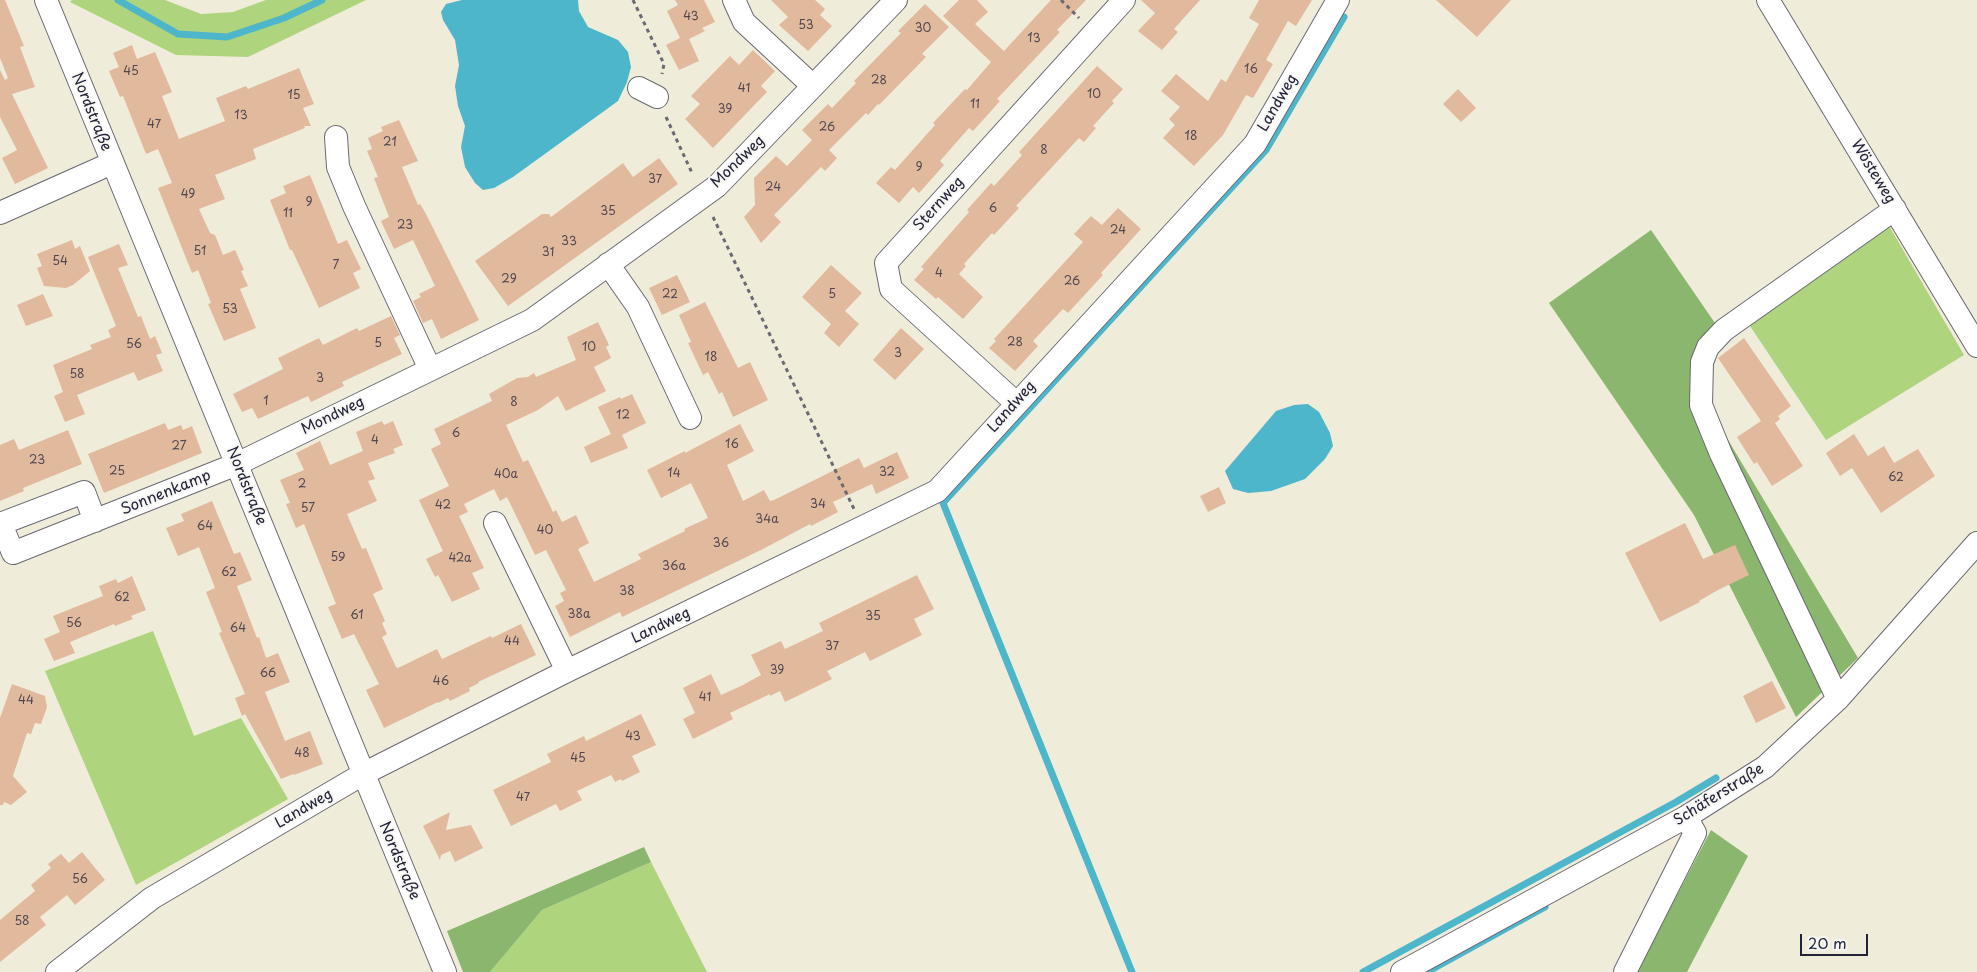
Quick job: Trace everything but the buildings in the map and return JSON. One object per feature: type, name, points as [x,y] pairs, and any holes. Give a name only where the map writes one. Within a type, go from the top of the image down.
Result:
[{"type":"street","name":"Nordstraße","points":[[46,0],[446,972]]},
{"type":"street","points":[[734,0],[744,22],[813,86]]},
{"type":"street","name":"Mondweg","points":[[237,464],[532,320],[702,195],[717,186],[896,0]]},
{"type":"street","name":"Sternweg","points":[[1016,404],[890,290],[886,263],[1124,0]]},
{"type":"street","name":"Landweg","points":[[58,972],[152,898],[363,774],[567,671],[937,491],[1255,144],[1338,0]]},
{"type":"street","name":"Wösteweg","points":[[1768,0],[1977,346]]},
{"type":"street","points":[[336,137],[338,167],[354,206],[430,369]]},
{"type":"street","points":[[0,213],[112,163]]},
{"type":"street","points":[[1838,699],[1718,446],[1702,405],[1702,362],[1708,348],[1724,330],[1895,209]]},
{"type":"street","points":[[608,264],[638,307],[690,418]]},
{"type":"street","name":"Sonnenkamp","points":[[95,521],[84,492],[1,524],[13,553],[95,521],[237,464]]},
{"type":"street","points":[[494,523],[567,671]]},
{"type":"street","name":"Schäferstraße","points":[[1402,972],[1686,817],[1765,766],[1838,699],[1977,543]]},
{"type":"street","points":[[1625,972],[1695,833],[1686,817]]},
{"type":"path","points":[[702,195],[863,527]]},
{"type":"green space","points":[[72,0],[165,0],[201,14],[233,12],[266,0],[366,0],[248,57],[176,55],[70,2]]},
{"type":"green space","points":[[1888,224],[1964,355],[1826,440],[1748,323]]},
{"type":"green space","points":[[1651,230],[1717,326],[1709,408],[1858,658],[1796,717],[1694,515],[1549,303]]},
{"type":"green space","points":[[153,631],[194,736],[241,718],[288,799],[136,885],[45,671]]},
{"type":"green space","points":[[1711,830],[1748,856],[1687,972],[1637,972]]},
{"type":"green space","points":[[644,847],[651,862],[542,910],[490,972],[463,972],[447,931]]},
{"type":"green space","points":[[651,862],[707,972],[490,972],[542,910]]},
{"type":"water","points":[[462,0],[578,0],[579,11],[588,27],[618,40],[628,52],[631,67],[627,82],[618,101],[513,177],[494,188],[483,190],[475,183],[465,167],[461,147],[465,126],[458,106],[455,86],[459,65],[455,40],[443,20],[441,12],[446,4]]},
{"type":"water","points":[[1308,404],[1319,412],[1330,433],[1333,446],[1325,459],[1305,479],[1271,491],[1248,493],[1233,489],[1225,471],[1276,411],[1294,405]]},
{"type":"waterway","points":[[118,0],[178,34],[227,37],[284,18],[322,0]]},
{"type":"waterway","points":[[1132,972],[943,503],[1266,150],[1344,17]]},
{"type":"waterway","points":[[1363,972],[1676,802],[1716,778]]},
{"type":"waterway","points":[[1427,972],[1545,907]]}]
